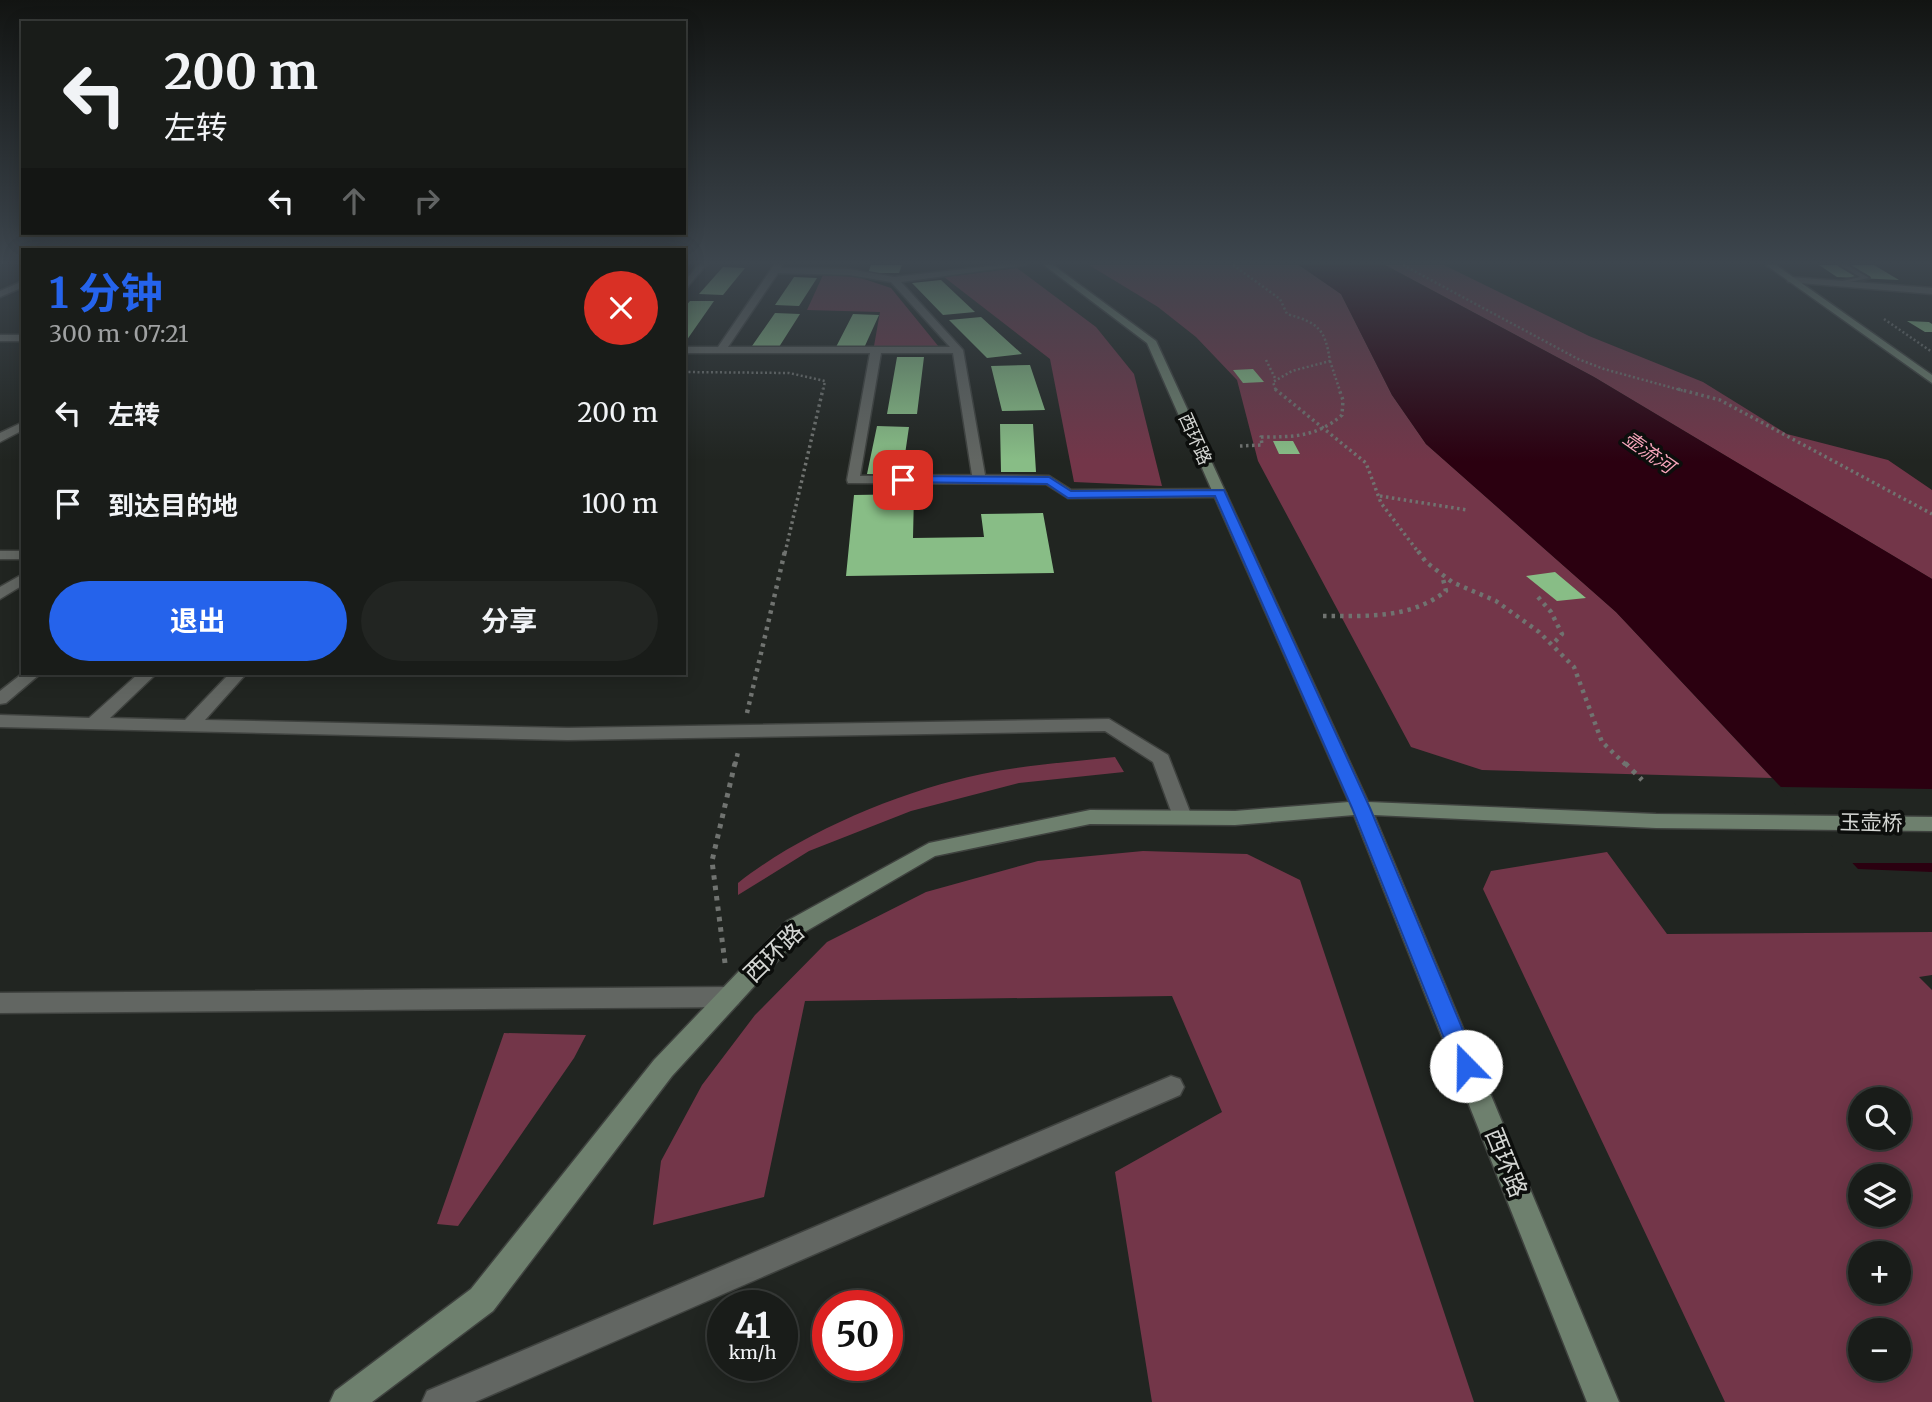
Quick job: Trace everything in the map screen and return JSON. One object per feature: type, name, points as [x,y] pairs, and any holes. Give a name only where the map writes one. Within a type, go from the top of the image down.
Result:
[{"type":"main road","name":"西环路","points":[[1137,330],[1151,341],[1361,808],[1603,1402]]},
{"type":"main road","points":[[1862,330],[1932,380]]},
{"type":"main road","name":"西环路","points":[[346,1402],[482,1300],[663,1068],[795,928],[929,850],[1090,817],[1235,818],[1361,808],[1656,821],[1810,822]]},
{"type":"main road","name":"玉壶桥","points":[[1810,822],[1932,824]]},
{"type":"street","points":[[721,350],[734,330]]},
{"type":"street","points":[[940,330],[958,350],[979,479]]},
{"type":"street","points":[[0,338],[21,338]]},
{"type":"street","points":[[876,350],[853,480],[1049,480],[1068,494],[1219,493]]},
{"type":"street","points":[[686,351],[958,350]]},
{"type":"street","points":[[0,438],[21,426]]},
{"type":"street","points":[[0,555],[21,555]]},
{"type":"street","points":[[0,594],[21,579]]},
{"type":"street","points":[[0,699],[31,675]]},
{"type":"street","points":[[94,723],[147,675]]},
{"type":"street","points":[[190,725],[237,675]]},
{"type":"street","points":[[0,721],[568,734],[1109,725],[1161,759],[1182,817]]},
{"type":"street","points":[[0,1003],[730,997]]},
{"type":"street","points":[[438,1402],[1171,1087]]},
{"type":"path","points":[[1240,446],[1262,445],[1261,437],[1309,437],[1342,415],[1343,400],[1322,330]]},
{"type":"path","points":[[1525,330],[1578,359],[1604,369],[1720,400],[1810,446],[1932,514]]},
{"type":"path","points":[[1266,360],[1276,380]]},
{"type":"path","points":[[1330,361],[1292,372],[1276,380],[1273,382],[1276,391],[1366,463],[1381,503],[1426,562],[1452,582],[1496,601],[1539,632],[1574,667],[1602,742],[1642,780]]},
{"type":"path","points":[[686,372],[789,373],[825,381],[712,861],[730,997]]},
{"type":"path","points":[[1379,496],[1467,510]]},
{"type":"path","points":[[1323,616],[1402,613],[1433,603],[1446,591],[1442,575]]},
{"type":"path","points":[[1538,597],[1551,612],[1562,634],[1552,645]]},
{"type":"shaded area","points":[[877,330],[926,330],[939,347],[874,346]]},
{"type":"shaded area","points":[[1013,330],[1099,330],[1134,374],[1162,486],[1074,482],[1050,359]]},
{"type":"shaded area","points":[[1188,330],[1359,330],[1392,395],[1426,444],[1616,612],[1772,778],[1482,770],[1411,747],[1258,461],[1237,380]]},
{"type":"shaded area","points":[[1507,330],[1578,330],[1703,382],[1787,434],[1888,460],[1932,490],[1932,579],[1594,377]]},
{"type":"shaded area","points":[[1115,757],[1124,772],[1019,783],[911,811],[809,851],[738,895],[738,883],[764,864],[822,831],[886,803],[951,781],[982,774]]},
{"type":"shaded area","points":[[1143,851],[1247,854],[1300,880],[1474,1402],[1152,1402],[1115,1172],[1222,1112],[1172,996],[805,1001],[764,1197],[653,1225],[661,1161],[702,1085],[755,1015],[827,942],[926,892],[1038,861]]},
{"type":"shaded area","points":[[1607,852],[1667,934],[1932,932],[1932,975],[1919,977],[1932,990],[1932,1402],[1725,1402],[1483,889],[1491,871]]},
{"type":"shaded area","points":[[504,1033],[586,1035],[574,1058],[458,1226],[437,1224]]},
{"type":"water","name":"壶流河","points":[[1359,330],[1507,330],[1594,377],[1932,579],[1932,872],[1858,869],[1616,612],[1426,444],[1392,395]]},
{"type":"pier","points":[[1780,787],[1932,789],[1932,863],[1847,863]]},
{"type":"building","points":[[686,330],[693,330],[686,341]]},
{"type":"building","points":[[763,330],[790,330],[779,347],[752,346]]},
{"type":"building","points":[[845,330],[872,330],[864,348],[836,347]]},
{"type":"building","points":[[959,330],[996,330],[1022,354],[987,358]]},
{"type":"building","points":[[897,357],[924,357],[917,414],[887,414]]},
{"type":"building","points":[[1030,365],[1045,410],[1002,411],[991,366]]},
{"type":"building","points":[[1253,369],[1264,382],[1243,383],[1233,370]]},
{"type":"building","points":[[1000,424],[1033,424],[1036,472],[1001,472]]},
{"type":"building","points":[[877,426],[909,427],[902,475],[867,474]]},
{"type":"building","points":[[1273,441],[1293,441],[1300,454],[1279,454]]},
{"type":"building","points":[[914,494],[913,538],[984,537],[981,514],[1043,513],[1054,573],[846,576],[854,495]]},
{"type":"building","points":[[1555,572],[1586,598],[1557,601],[1526,576]]},
{"type":"route","points":[[903,480],[1049,480],[1068,494],[1219,493],[1361,808],[1466,1066]]}]
